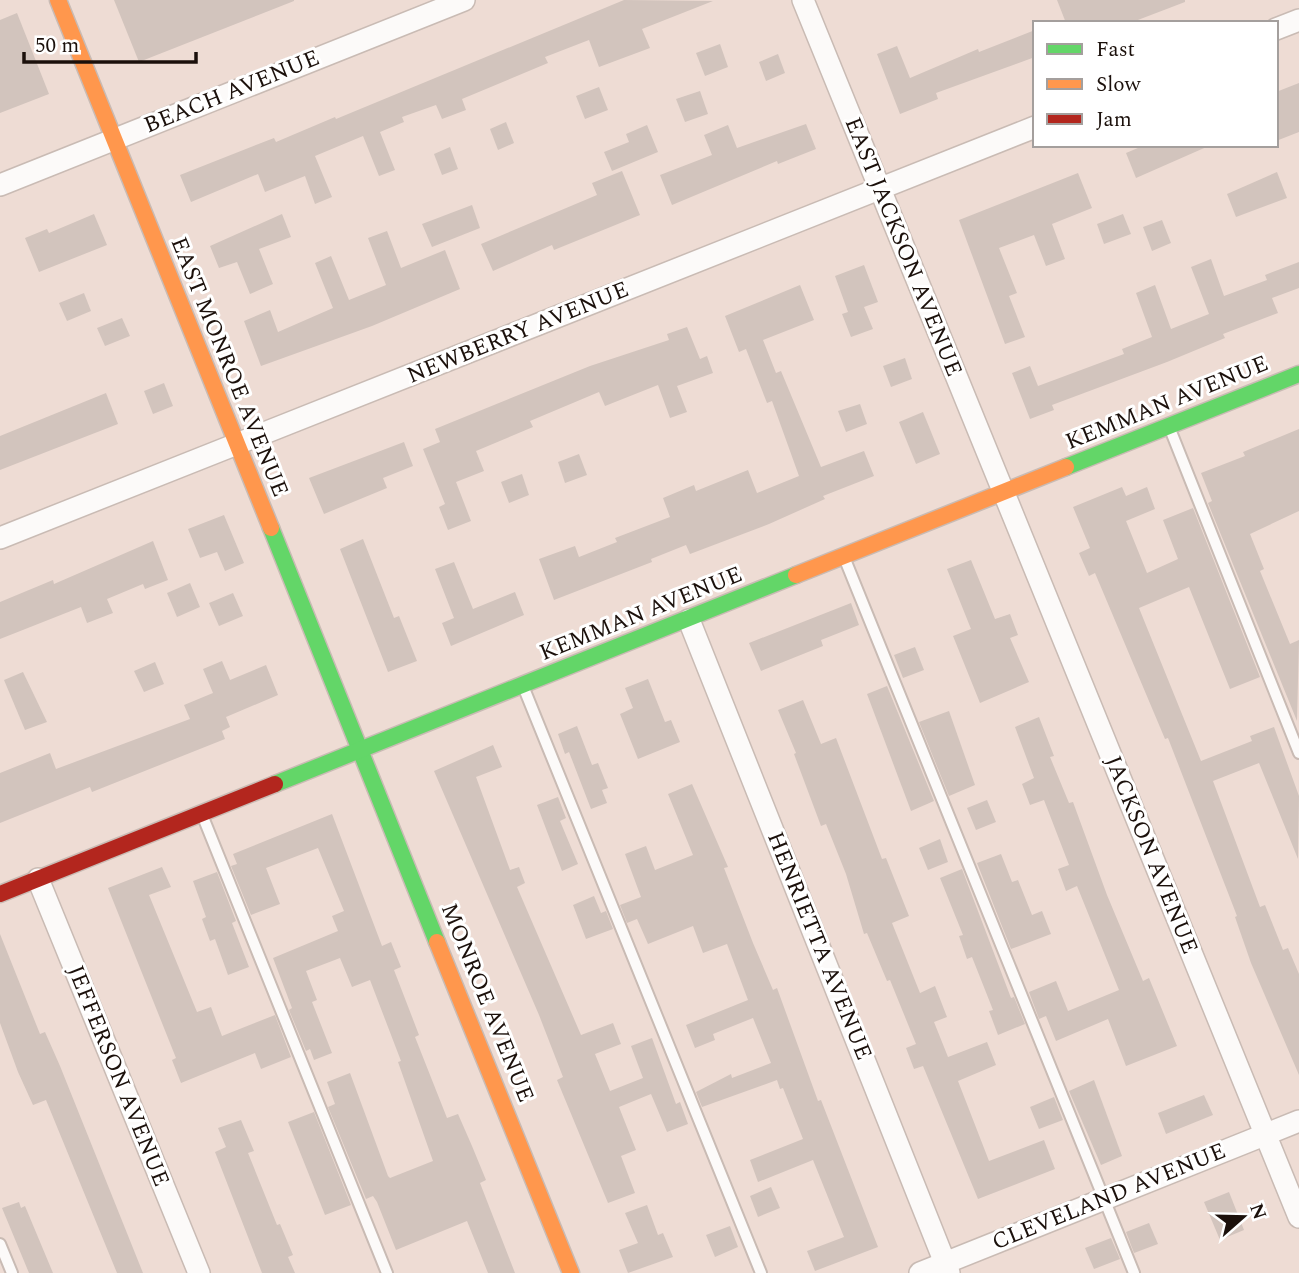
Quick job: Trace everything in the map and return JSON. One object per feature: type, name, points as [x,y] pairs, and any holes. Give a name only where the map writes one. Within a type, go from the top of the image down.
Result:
[{"type":"street","name":"EAST MONROE AVENUE","points":[[58,0],[360,751]]},
{"type":"street","name":"BEACH AVENUE","points":[[0,185],[464,0]]},
{"type":"street","name":"EAST JACKSON AVENUE","points":[[803,0],[1003,493]]},
{"type":"street","points":[[1278,28],[1299,20]]},
{"type":"street","name":"NEWBERRY AVENUE","points":[[0,538],[1033,128]]},
{"type":"street","name":"KEMMAN AVENUE","points":[[0,894],[1299,374]]},
{"type":"street","name":"JACKSON AVENUE","points":[[1003,493],[1299,1217]]},
{"type":"street","name":"HENRIETTA AVENUE","points":[[689,620],[947,1268]]},
{"type":"street","name":"MONROE AVENUE","points":[[360,751],[571,1273]]},
{"type":"street","name":"JEFFERSON AVENUE","points":[[38,879],[199,1273]]},
{"type":"street","name":"CLEVELAND AVENUE","points":[[920,1273],[947,1268],[1105,1199],[1299,1121]]},
{"type":"lane","points":[[1169,427],[1299,753]]},
{"type":"lane","points":[[844,557],[1135,1273]]},
{"type":"lane","points":[[523,686],[761,1273]]},
{"type":"lane","points":[[202,814],[387,1273]]},
{"type":"lane","points":[[0,1244],[12,1273]]},
{"type":"building","points":[[114,0],[294,0],[294,1],[139,62]]},
{"type":"building","points":[[624,0],[713,1],[642,29],[650,48],[599,67],[589,40],[545,57],[548,63],[462,99],[466,110],[442,119],[436,105],[402,117],[404,122],[380,132],[395,170],[379,176],[363,136],[315,156],[332,197],[315,204],[305,176],[265,192],[258,174],[191,202],[180,175],[274,138],[276,142],[335,117],[336,119]]},
{"type":"building","points":[[1057,0],[1185,0],[1135,21],[1065,21]]},
{"type":"building","points":[[17,13],[49,94],[0,113],[0,20]]},
{"type":"building","points":[[1033,31],[1033,58],[936,93],[938,99],[900,114],[877,54],[897,46],[910,78],[978,49],[979,52]]},
{"type":"building","points":[[720,44],[728,67],[705,76],[696,53]]},
{"type":"building","points":[[778,54],[785,73],[766,81],[759,62]]},
{"type":"building","points":[[1299,83],[1299,132],[1278,140],[1278,91]]},
{"type":"building","points":[[599,87],[608,110],[585,119],[576,96]]},
{"type":"building","points":[[700,91],[708,114],[685,122],[676,99]]},
{"type":"building","points":[[506,122],[514,143],[498,150],[490,129]]},
{"type":"building","points":[[806,124],[816,149],[778,164],[777,161],[672,205],[660,175],[712,155],[704,135],[728,125],[737,148]]},
{"type":"building","points":[[647,125],[658,152],[612,171],[604,152],[629,142],[626,134]]},
{"type":"building","points":[[450,147],[458,169],[442,175],[434,154]]},
{"type":"building","points":[[1140,147],[1206,147],[1136,178],[1126,153]]},
{"type":"building","points":[[622,171],[640,215],[554,250],[552,245],[493,271],[481,244],[597,195],[592,183]]},
{"type":"building","points":[[1277,172],[1287,198],[1236,217],[1227,194]]},
{"type":"building","points":[[1078,173],[1092,208],[1052,224],[1065,259],[1046,266],[1034,235],[999,248],[1017,293],[1009,296],[1025,337],[1005,344],[959,220]]},
{"type":"building","points":[[472,205],[480,228],[432,247],[422,224]]},
{"type":"building","points":[[94,214],[107,245],[39,272],[25,238],[47,229],[49,233]]},
{"type":"building","points":[[282,214],[291,237],[259,249],[273,284],[250,294],[237,262],[219,268],[210,246]]},
{"type":"building","points":[[1123,214],[1131,234],[1104,244],[1097,224]]},
{"type":"building","points":[[1162,220],[1171,243],[1152,251],[1143,227]]},
{"type":"building","points":[[387,231],[401,268],[445,250],[460,289],[372,326],[261,366],[244,321],[270,310],[278,332],[333,308],[315,263],[331,256],[349,300],[386,285],[368,238]]},
{"type":"building","points":[[1211,259],[1224,296],[1267,280],[1265,275],[1299,262],[1299,288],[1272,298],[1278,313],[1223,334],[1225,338],[1167,362],[1052,405],[1054,410],[1030,419],[1012,373],[1030,366],[1038,386],[1124,354],[1122,349],[1152,337],[1136,293],[1155,285],[1171,329],[1209,314],[1191,267]]},
{"type":"building","points":[[864,265],[878,302],[864,307],[873,329],[851,337],[842,314],[848,312],[835,276]]},
{"type":"building","points":[[800,285],[814,320],[763,340],[776,373],[781,371],[821,467],[864,451],[874,476],[823,496],[825,499],[769,524],[690,554],[686,545],[651,559],[652,562],[554,600],[539,559],[575,546],[579,557],[617,542],[615,538],[670,517],[663,498],[694,485],[696,491],[748,470],[757,493],[799,476],[772,401],[767,403],[746,349],[739,352],[725,316]]},
{"type":"building","points":[[84,293],[91,311],[67,321],[59,303]]},
{"type":"building","points":[[122,318],[130,336],[105,346],[97,328]]},
{"type":"building","points":[[687,327],[700,359],[707,356],[713,373],[677,386],[687,412],[670,418],[658,385],[605,406],[599,392],[530,421],[533,427],[476,451],[484,471],[456,482],[471,521],[448,530],[439,507],[445,504],[423,449],[440,442],[435,429],[590,366],[669,340],[667,334]]},
{"type":"building","points":[[905,358],[912,379],[891,387],[883,366]]},
{"type":"building","points":[[164,383],[173,406],[153,414],[144,391]]},
{"type":"building","points":[[106,393],[118,424],[0,470],[0,436]]},
{"type":"building","points":[[860,404],[867,424],[846,432],[838,411]]},
{"type":"building","points":[[923,412],[940,454],[916,464],[899,422]]},
{"type":"building","points":[[1299,429],[1299,511],[1250,534],[1264,569],[1260,571],[1290,644],[1299,640],[1297,721],[1208,503],[1212,501],[1201,473],[1245,456],[1243,452]]},
{"type":"building","points":[[404,442],[413,466],[383,478],[387,488],[324,514],[309,478]]},
{"type":"building","points":[[579,454],[587,475],[565,483],[558,462]]},
{"type":"building","points":[[522,474],[529,495],[509,503],[501,482]]},
{"type":"building","points":[[1122,487],[1126,496],[1147,487],[1155,509],[1126,521],[1147,573],[1178,559],[1163,520],[1193,508],[1260,677],[1230,689],[1189,587],[1139,608],[1201,761],[1252,741],[1250,736],[1274,727],[1299,796],[1298,859],[1259,763],[1213,781],[1260,907],[1265,905],[1283,950],[1288,948],[1299,974],[1299,1075],[1251,963],[1235,917],[1237,916],[1168,738],[1165,739],[1095,573],[1089,576],[1079,553],[1090,548],[1073,507]]},
{"type":"building","points":[[224,515],[244,563],[225,571],[217,552],[200,558],[188,529]]},
{"type":"building","points":[[363,539],[394,618],[399,616],[417,661],[388,672],[340,549]]},
{"type":"building","points":[[153,541],[168,580],[145,589],[143,584],[107,599],[113,613],[87,623],[81,607],[0,639],[0,602],[53,580],[54,584]]},
{"type":"building","points":[[971,560],[995,619],[1010,614],[1018,635],[1010,638],[1029,682],[980,703],[953,636],[971,629],[947,569]]},
{"type":"building","points":[[454,562],[473,609],[515,592],[524,615],[451,646],[442,623],[454,618],[435,569]]},
{"type":"building","points":[[190,583],[200,607],[177,617],[167,593]]},
{"type":"building","points":[[233,593],[243,616],[219,626],[209,603]]},
{"type":"building","points":[[851,603],[859,625],[821,640],[823,646],[761,671],[749,643]]},
{"type":"building","points":[[915,647],[924,670],[903,678],[894,655]]},
{"type":"building","points":[[222,661],[230,680],[266,665],[278,695],[226,717],[230,727],[222,731],[225,739],[92,792],[90,787],[0,823],[0,773],[50,753],[56,769],[190,719],[184,705],[213,693],[203,669]]},
{"type":"building","points":[[155,662],[164,684],[144,692],[134,671]]},
{"type":"building","points":[[23,672],[47,722],[25,730],[4,680]]},
{"type":"building","points":[[648,679],[665,722],[671,720],[680,742],[638,759],[620,714],[633,708],[625,688]]},
{"type":"building","points":[[887,686],[934,801],[911,811],[867,694]]},
{"type":"building","points":[[803,700],[821,744],[836,738],[882,859],[886,858],[909,916],[892,923],[920,993],[935,986],[947,1017],[934,1022],[948,1057],[987,1042],[996,1065],[958,1081],[989,1161],[1044,1140],[1055,1169],[978,1199],[923,1066],[914,1069],[906,1048],[916,1044],[890,980],[887,981],[867,933],[864,934],[846,874],[826,824],[821,826],[778,710]]},
{"type":"building","points":[[949,711],[975,785],[949,796],[919,722]]},
{"type":"building","points":[[1039,717],[1054,756],[1050,757],[1069,803],[1073,802],[1107,895],[1143,981],[1149,978],[1177,1046],[1126,1066],[1108,1019],[1056,1041],[1046,1016],[1039,1019],[1029,992],[1056,981],[1068,1011],[1119,990],[1077,886],[1066,891],[1058,869],[1069,865],[1044,800],[1030,805],[1022,784],[1034,778],[1015,727]]},
{"type":"building","points":[[577,726],[592,765],[598,763],[608,788],[602,790],[607,803],[591,809],[569,752],[565,754],[558,734]]},
{"type":"building","points":[[493,745],[502,767],[476,777],[510,870],[519,867],[525,883],[517,887],[581,1035],[613,1023],[621,1044],[595,1054],[610,1091],[643,1078],[631,1046],[652,1038],[676,1104],[680,1102],[688,1124],[667,1132],[651,1094],[619,1107],[636,1150],[621,1156],[635,1193],[608,1203],[557,1080],[563,1077],[539,1015],[434,771]]},
{"type":"building","points":[[692,784],[728,867],[724,868],[753,943],[773,990],[777,988],[818,1101],[821,1100],[878,1247],[815,1271],[807,1251],[844,1237],[813,1160],[758,1182],[750,1160],[803,1139],[783,1088],[780,1089],[777,1080],[702,1107],[696,1092],[731,1074],[732,1078],[771,1063],[753,1018],[713,1034],[715,1040],[695,1048],[686,1025],[748,1000],[727,944],[703,953],[693,926],[648,944],[637,919],[627,923],[620,905],[641,897],[625,854],[646,846],[655,870],[693,855],[668,794]]},
{"type":"building","points":[[558,797],[566,818],[560,821],[578,864],[562,871],[537,805]]},
{"type":"building","points":[[987,800],[996,822],[976,830],[967,808]]},
{"type":"building","points":[[332,814],[382,946],[391,942],[401,967],[394,970],[419,1035],[415,1037],[447,1118],[458,1114],[486,1180],[480,1183],[515,1273],[488,1273],[467,1221],[396,1250],[377,1202],[373,1196],[366,1199],[328,1107],[335,1104],[327,1082],[350,1073],[388,1176],[390,1178],[433,1161],[398,1062],[401,1061],[370,980],[352,987],[340,958],[306,971],[317,1000],[312,1002],[332,1053],[314,1060],[310,1049],[306,1051],[289,1010],[292,1008],[273,958],[338,931],[332,916],[344,911],[318,848],[266,868],[280,904],[251,915],[231,866],[237,864],[233,854]]},
{"type":"building","points":[[940,839],[948,862],[928,870],[919,848]]},
{"type":"building","points":[[1001,854],[1012,882],[1018,880],[1032,915],[1042,911],[1051,934],[1011,949],[977,863]]},
{"type":"building","points":[[162,867],[171,887],[149,895],[197,1012],[211,1007],[222,1036],[275,1015],[291,1057],[261,1069],[255,1053],[181,1083],[172,1060],[176,1058],[108,888]]},
{"type":"building","points":[[962,869],[1011,998],[1014,997],[1025,1024],[998,1035],[989,1011],[993,1010],[972,957],[967,959],[959,936],[963,935],[940,878]]},
{"type":"building","points":[[217,872],[236,921],[232,923],[249,967],[228,975],[215,939],[210,941],[202,919],[206,917],[193,881]]},
{"type":"building","points":[[594,896],[601,913],[606,911],[613,929],[586,939],[573,905]]},
{"type":"building","points":[[0,934],[40,1034],[45,1032],[60,1066],[143,1273],[117,1273],[46,1100],[33,1105],[18,1072],[0,1023]]},
{"type":"building","points":[[1094,1080],[1122,1156],[1101,1165],[1069,1091]]},
{"type":"building","points":[[1204,1095],[1213,1115],[1166,1134],[1158,1113]]},
{"type":"building","points":[[1054,1097],[1063,1120],[1039,1129],[1030,1107]]},
{"type":"building","points":[[314,1112],[351,1205],[325,1215],[288,1122]]},
{"type":"building","points":[[241,1120],[254,1151],[248,1153],[277,1225],[280,1224],[293,1255],[288,1257],[295,1273],[262,1273],[215,1152],[226,1147],[218,1128]]},
{"type":"building","points":[[771,1187],[780,1208],[758,1217],[750,1196]]},
{"type":"building","points":[[1229,1192],[1244,1230],[1220,1240],[1204,1202]]},
{"type":"building","points":[[19,1202],[21,1208],[25,1206],[53,1273],[29,1273],[2,1208]]},
{"type":"building","points":[[647,1205],[658,1235],[663,1233],[673,1257],[628,1273],[619,1250],[638,1243],[625,1213]]},
{"type":"building","points":[[1149,1223],[1158,1244],[1134,1253],[1126,1232]]},
{"type":"building","points":[[730,1226],[738,1247],[715,1257],[706,1235]]},
{"type":"building","points":[[1111,1238],[1120,1259],[1094,1269],[1085,1248]]},
{"type":"traffic: fast","points":[[1066,467],[1299,374]]},
{"type":"traffic: fast","points":[[271,528],[437,942]]},
{"type":"traffic: fast","points":[[275,784],[796,575]]},
{"type":"traffic: slow","points":[[58,0],[271,528]]},
{"type":"traffic: slow","points":[[796,575],[1066,467]]},
{"type":"traffic: slow","points":[[437,942],[571,1273]]},
{"type":"traffic: jam","points":[[0,894],[275,784]]}]
